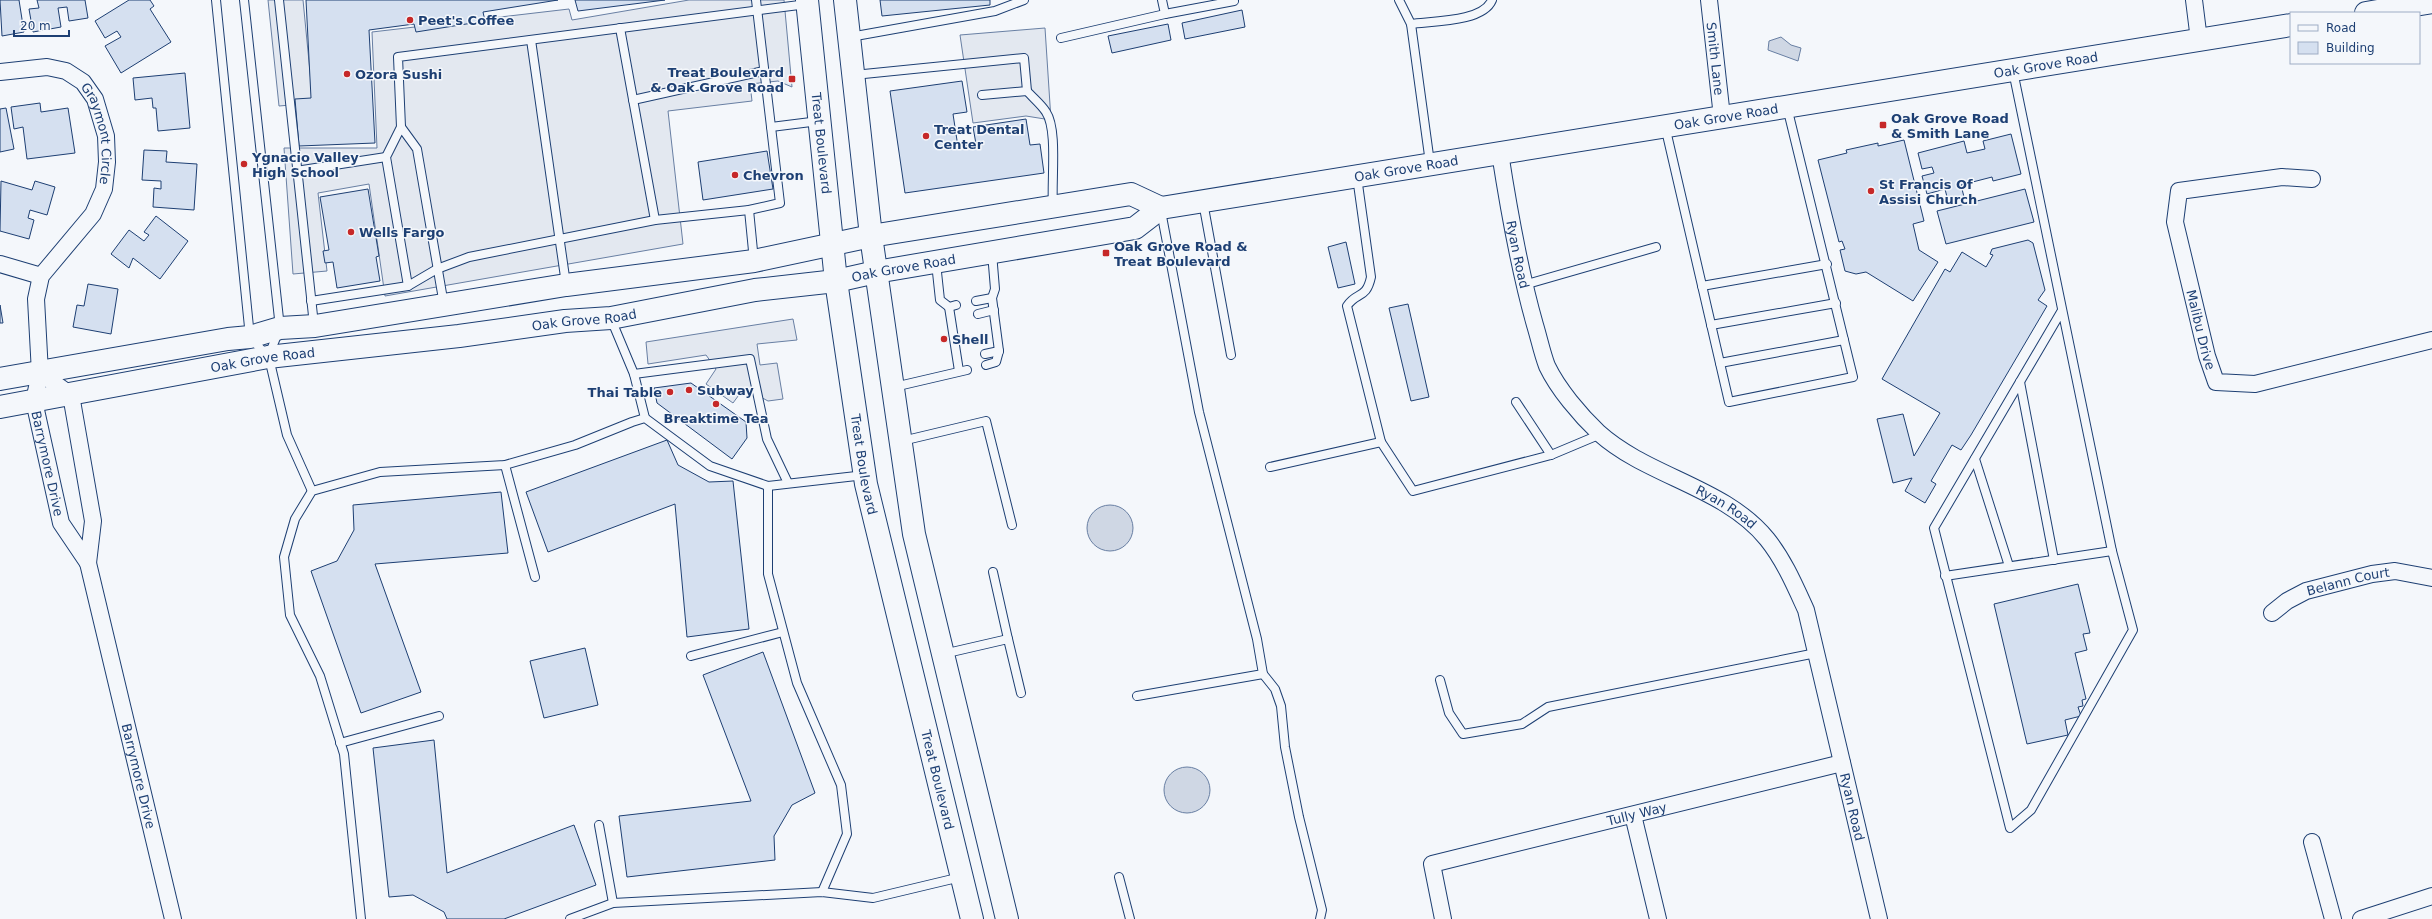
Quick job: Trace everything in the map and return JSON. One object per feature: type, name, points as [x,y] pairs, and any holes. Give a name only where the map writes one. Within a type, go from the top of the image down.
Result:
[{"type":"main road","points":[[845,0],[871,236],[914,534],[1007,919]]},
{"type":"main road","name":"Treat Boulevard","points":[[808,2],[836,281],[865,475],[972,919]]},
{"type":"main road","points":[[2372,12],[2432,2]]},
{"type":"main road","name":"Oak Grove Road","points":[[0,407],[268,357],[460,336],[565,321],[611,318],[755,290],[836,281],[876,272],[1135,228],[1161,208],[1430,163],[1500,153],[2290,25]]},
{"type":"main road","name":"Oak Grove Road","points":[[0,379],[250,337],[280,328],[314,326],[566,285],[754,261],[871,236],[1131,194],[1161,208]]},
{"type":"street","name":"Smith Lane","points":[[1709,0],[1722,117]]},
{"type":"street","points":[[2194,0],[2199,40]]},
{"type":"street","name":"Graymont Circle","points":[[0,72],[47,67],[66,71],[83,82],[95,99],[106,136],[108,162],[104,189],[93,214],[42,276],[36,299],[40,373]]},
{"type":"street","name":"Ryan Road","points":[[1500,153],[1524,285],[1547,366],[1571,401],[1601,434],[1633,458],[1713,498],[1742,516],[1767,538],[1788,572],[1806,610],[1879,919]]},
{"type":"street","name":"Malibu Drive","points":[[2312,179],[2282,177],[2179,191],[2175,222],[2207,356],[2216,382],[2255,384],[2432,340]]},
{"type":"street","points":[[0,264],[42,276]]},
{"type":"street","points":[[40,373],[71,394]]},
{"type":"street","name":"Barrymore Drive","points":[[40,373],[34,401],[62,523],[88,562]]},
{"type":"street","name":"Barrymore Drive","points":[[71,394],[92,521],[88,562],[173,919]]},
{"type":"street","name":"Belann Court","points":[[2272,613],[2287,601],[2306,591],[2372,574],[2395,571],[2432,578]]},
{"type":"street","name":"Tully Way","points":[[1443,919],[1432,864],[1842,763]]},
{"type":"street","points":[[1633,815],[1658,919]]},
{"type":"street","points":[[2312,842],[2333,919]]},
{"type":"street","points":[[2361,919],[2432,896]]},
{"type":"lane","points":[[216,0],[250,337],[268,357],[287,435],[312,491]]},
{"type":"lane","points":[[244,0],[280,328],[268,357]]},
{"type":"lane","points":[[279,0],[296,171],[314,326]]},
{"type":"lane","points":[[311,300],[408,286],[438,269],[470,257],[655,220],[749,210],[780,203],[756,0]]},
{"type":"lane","points":[[849,37],[995,10],[1024,0]]},
{"type":"lane","points":[[1162,0],[1165,14]]},
{"type":"lane","points":[[1400,0],[1411,24],[1430,163]]},
{"type":"lane","points":[[1411,24],[1463,18],[1481,13],[1488,8],[1492,0]]},
{"type":"lane","points":[[1062,38],[1165,14],[1234,1]]},
{"type":"lane","points":[[408,286],[386,157],[401,127],[398,57],[757,11],[808,2]]},
{"type":"lane","points":[[620,28],[655,220]]},
{"type":"lane","points":[[531,40],[561,240],[566,285]]},
{"type":"lane","points":[[853,75],[1024,58],[1027,91],[1046,112],[1051,123],[1053,146],[1051,180],[1053,206]]},
{"type":"lane","points":[[2013,70],[2061,312],[2112,551],[2133,630],[2031,810],[2010,828],[1934,528],[2061,312]]},
{"type":"lane","points":[[633,100],[764,71]]},
{"type":"lane","points":[[982,95],[1027,91]]},
{"type":"lane","points":[[1665,126],[1729,402],[1853,378],[1827,264],[1787,106]]},
{"type":"lane","points":[[771,127],[820,120]]},
{"type":"lane","points":[[401,127],[417,149],[444,306]]},
{"type":"lane","points":[[296,171],[386,157]]},
{"type":"lane","points":[[1357,175],[1371,277],[1369,288],[1362,295],[1352,300],[1347,306],[1382,442],[1413,491],[1551,455],[1601,434]]},
{"type":"lane","points":[[1203,201],[1231,355]]},
{"type":"lane","points":[[1161,208],[1199,412],[1257,638],[1263,674],[1275,689],[1281,706],[1285,747],[1297,810],[1322,910],[1320,919]]},
{"type":"lane","points":[[749,210],[754,261]]},
{"type":"lane","points":[[1524,285],[1656,247]]},
{"type":"lane","points":[[986,365],[996,362],[999,351],[992,298],[995,289],[992,253]]},
{"type":"lane","points":[[893,387],[963,370],[957,359],[953,306],[940,300],[936,262]]},
{"type":"lane","points":[[1702,286],[1827,264]]},
{"type":"lane","points":[[976,301],[992,298]]},
{"type":"lane","points":[[1711,325],[1836,303]]},
{"type":"lane","points":[[978,314],[994,310]]},
{"type":"lane","points":[[611,318],[634,374],[645,418],[710,466],[768,486],[865,475]]},
{"type":"lane","points":[[1720,362],[1844,340]]},
{"type":"lane","points":[[985,354],[999,351]]},
{"type":"lane","points":[[957,359],[965,358]]},
{"type":"lane","points":[[634,374],[750,359],[767,439],[788,483]]},
{"type":"lane","points":[[2020,382],[2054,560]]},
{"type":"lane","points":[[1516,402],[1551,455]]},
{"type":"lane","points":[[361,919],[344,754],[320,676],[290,615],[284,557],[296,519],[312,491],[380,472],[505,465],[575,445],[645,418]]},
{"type":"lane","points":[[901,441],[986,422],[1012,525]]},
{"type":"lane","points":[[1270,467],[1382,442]]},
{"type":"lane","points":[[1975,459],[2009,566]]},
{"type":"lane","points":[[505,465],[535,577]]},
{"type":"lane","points":[[768,486],[768,574],[797,683],[841,785],[846,834],[822,892]]},
{"type":"lane","points":[[1945,576],[2112,551]]},
{"type":"lane","points":[[993,572],[1021,693]]},
{"type":"lane","points":[[692,656],[783,632]]},
{"type":"lane","points":[[943,654],[1008,639]]},
{"type":"lane","points":[[1440,680],[1449,713],[1462,734],[1522,724],[1548,707],[1816,653]]},
{"type":"lane","points":[[1137,696],[1263,674]]},
{"type":"lane","points":[[340,743],[439,716]]},
{"type":"lane","points":[[599,825],[613,903]]},
{"type":"lane","points":[[570,919],[613,903],[822,892],[873,898],[962,877]]},
{"type":"lane","points":[[1120,877],[1130,919]]},
{"type":"shaded area","points":[[268,0],[303,0],[313,103],[279,106]]},
{"type":"shaded area","points":[[689,0],[784,0],[792,87],[778,81],[750,84],[752,101],[668,111],[683,244],[385,296],[369,184],[318,193],[327,271],[293,274],[284,148],[377,148],[372,32],[569,9],[572,20]]},
{"type":"shaded area","points":[[1045,28],[1051,120],[1026,116],[973,123],[960,35]]},
{"type":"shaded area","points":[[1781,37],[1791,45],[1801,48],[1798,61],[1768,50],[1769,41]]},
{"type":"shaded area","points":[[793,319],[797,340],[757,344],[760,365],[777,363],[783,399],[768,401],[744,388],[733,403],[706,384],[716,369],[706,355],[648,364],[646,342]]},
{"type":"shaded area","points":[[1110,505],[1123,509],[1129,515],[1133,528],[1129,541],[1123,547],[1110,551],[1097,547],[1091,541],[1087,528],[1091,515],[1097,509]]},
{"type":"shaded area","points":[[1187,767],[1200,771],[1206,777],[1210,790],[1206,803],[1200,809],[1187,813],[1174,809],[1168,803],[1164,790],[1168,777],[1174,771]]},
{"type":"building","points":[[0,0],[19,0],[24,32],[2,36]]},
{"type":"building","points":[[37,0],[85,0],[88,18],[69,21],[67,7],[58,8],[61,27],[33,32],[29,9],[39,8]]},
{"type":"building","points":[[129,0],[150,0],[154,6],[150,9],[171,42],[121,73],[105,46],[121,37],[117,31],[105,38],[95,21]]},
{"type":"building","points":[[306,0],[558,0],[483,12],[485,21],[416,32],[414,24],[369,30],[375,143],[299,146],[295,99],[311,98]]},
{"type":"building","points":[[575,0],[665,0],[578,11]]},
{"type":"building","points":[[880,0],[990,0],[990,5],[882,16]]},
{"type":"building","points":[[1242,10],[1245,27],[1185,39],[1182,23]]},
{"type":"building","points":[[1168,24],[1171,40],[1112,53],[1108,36]]},
{"type":"building","points":[[185,73],[190,128],[158,131],[156,108],[153,108],[152,98],[135,100],[133,78]]},
{"type":"building","name":"Treat Dental Center","points":[[962,81],[967,112],[953,114],[958,147],[976,144],[973,127],[1026,119],[1030,145],[1040,144],[1044,173],[905,193],[890,91]]},
{"type":"building","points":[[40,103],[41,112],[68,108],[75,153],[27,159],[23,127],[14,129],[11,107]]},
{"type":"building","points":[[6,108],[14,149],[0,152],[0,109]]},
{"type":"building","points":[[2011,134],[2021,174],[1993,181],[1992,177],[1961,185],[1964,197],[1948,201],[1945,189],[1927,194],[1922,176],[1934,173],[1932,167],[1922,169],[1918,153],[1964,141],[1967,153],[1985,149],[1983,141]]},
{"type":"building","name":"St Francis Of Assisi Church","points":[[1904,140],[1924,221],[1913,224],[1919,250],[1938,262],[1913,301],[1866,272],[1856,274],[1845,271],[1840,250],[1845,249],[1842,241],[1839,242],[1818,160],[1847,153],[1846,150],[1878,143],[1878,146]]},
{"type":"building","points":[[144,150],[167,151],[166,162],[197,164],[194,210],[153,207],[154,188],[161,189],[161,181],[142,180]]},
{"type":"building","name":"Chevron","points":[[767,151],[773,189],[703,200],[698,162]]},
{"type":"building","points":[[1,181],[32,190],[35,181],[55,187],[47,215],[30,210],[28,218],[34,220],[29,239],[0,231]]},
{"type":"building","points":[[368,189],[379,256],[376,257],[380,281],[337,288],[333,262],[325,263],[323,251],[329,250],[320,197]]},
{"type":"building","points":[[2025,189],[2034,222],[1946,244],[1937,211]]},
{"type":"building","points":[[156,216],[188,241],[160,279],[133,258],[129,268],[111,254],[129,230],[144,241],[149,235],[144,232]]},
{"type":"building","points":[[2028,240],[2033,243],[2045,290],[2038,300],[2047,306],[1961,450],[1952,445],[1931,481],[1936,484],[1925,503],[1905,491],[1912,478],[1893,483],[1877,419],[1903,414],[1914,456],[1940,413],[1882,379],[1945,269],[1950,272],[1962,252],[1986,267],[1993,255],[1990,254],[1992,249]]},
{"type":"building","points":[[1346,242],[1355,284],[1338,288],[1328,247]]},
{"type":"building","points":[[88,284],[118,289],[111,334],[73,327],[77,305],[84,306]]},
{"type":"building","points":[[1408,304],[1429,397],[1411,401],[1389,308]]},
{"type":"building","points":[[0,305],[3,323],[0,323]]},
{"type":"building","points":[[691,383],[746,422],[747,438],[732,459],[657,403],[654,388]]},
{"type":"building","points":[[667,440],[678,465],[709,482],[733,481],[749,629],[687,637],[675,504],[548,552],[526,492]]},
{"type":"building","points":[[501,492],[508,553],[375,564],[421,692],[361,713],[311,571],[337,561],[354,530],[353,505]]},
{"type":"building","points":[[2078,584],[2090,633],[2083,634],[2087,650],[2075,653],[2086,699],[2082,700],[2083,706],[2078,707],[2081,716],[2065,720],[2068,735],[2027,744],[1994,604]]},
{"type":"building","points":[[585,648],[598,705],[544,718],[530,661]]},
{"type":"building","points":[[763,652],[815,793],[792,805],[774,836],[775,860],[627,877],[619,816],[751,801],[703,675]]},
{"type":"building","points":[[434,740],[447,873],[574,825],[596,885],[504,919],[447,919],[444,912],[413,895],[389,897],[373,748]]},
{"type":"place","name":"Peet's Coffee","points":[[410,20]]},
{"type":"place","name":"Ozora Sushi","points":[[347,74]]},
{"type":"place","name":"Treat Boulevard & Oak Grove Road","points":[[792,79]]},
{"type":"place","name":"Oak Grove Road & Smith Lane","points":[[1883,125]]},
{"type":"place","name":"Treat Dental Center","points":[[926,136]]},
{"type":"place","name":"Ygnacio Valley High School","points":[[244,164]]},
{"type":"place","name":"Chevron","points":[[735,175]]},
{"type":"place","name":"St Francis Of Assisi Church","points":[[1871,191]]},
{"type":"place","name":"Wells Fargo","points":[[351,232]]},
{"type":"place","name":"Oak Grove Road & Treat Boulevard","points":[[1106,253]]},
{"type":"place","name":"Shell","points":[[944,339]]},
{"type":"place","name":"Subway","points":[[689,390]]},
{"type":"place","name":"Thai Table","points":[[670,392]]},
{"type":"place","name":"Breaktime Tea","points":[[716,404]]}]
